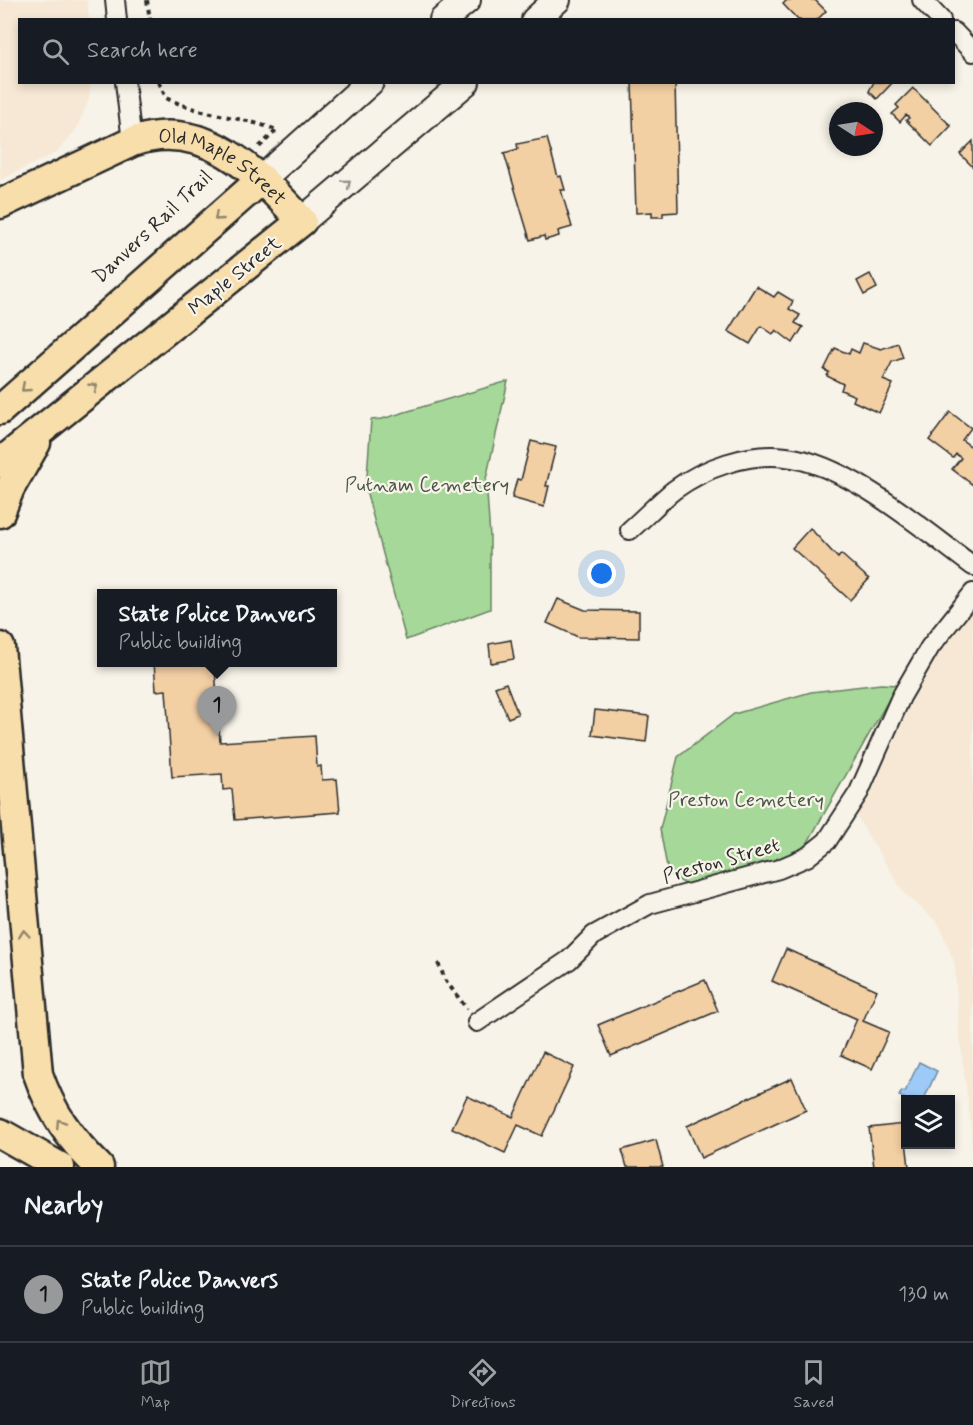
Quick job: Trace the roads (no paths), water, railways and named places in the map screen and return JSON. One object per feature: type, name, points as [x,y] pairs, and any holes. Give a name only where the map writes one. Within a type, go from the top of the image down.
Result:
[{"type":"main road","points":[[445,18],[467,0]]},
{"type":"main road","points":[[537,18],[556,0]]},
{"type":"main road","points":[[0,410],[252,171],[367,84]]},
{"type":"main road","name":"Maple Street","points":[[0,463],[302,220],[464,84]]},
{"type":"main road","name":"Old Maple Street","points":[[132,142],[160,136],[185,137],[211,144],[252,171],[302,220]]},
{"type":"main road","points":[[0,204],[132,142]]},
{"type":"main road","points":[[0,513],[22,464],[57,417]]},
{"type":"main road","points":[[0,647],[38,1074],[48,1103],[64,1129],[99,1167]]},
{"type":"main road","points":[[0,1133],[60,1167]]},
{"type":"street","points":[[115,0],[117,18]]},
{"type":"street","points":[[922,0],[939,18]]},
{"type":"street","points":[[955,33],[973,52]]},
{"type":"street","points":[[125,84],[132,142]]},
{"type":"street","points":[[630,530],[675,489],[708,471],[729,462],[785,457],[817,466],[858,484],[973,566]]},
{"type":"street","name":"Preston Street","points":[[477,1022],[568,960],[594,935],[650,904],[779,869],[807,857],[827,841],[859,792],[902,697],[930,647],[973,593]]},
{"type":"water","points":[[919,1062],[937,1071],[926,1095],[899,1096],[902,1091],[905,1092]]},
{"type":"place","name":"State Police Danvers","points":[[217,736]]},
{"type":"park label","name":"Putnam Cemetery","points":[[427,484]]},
{"type":"park label","name":"Preston Cemetery","points":[[746,799]]}]
